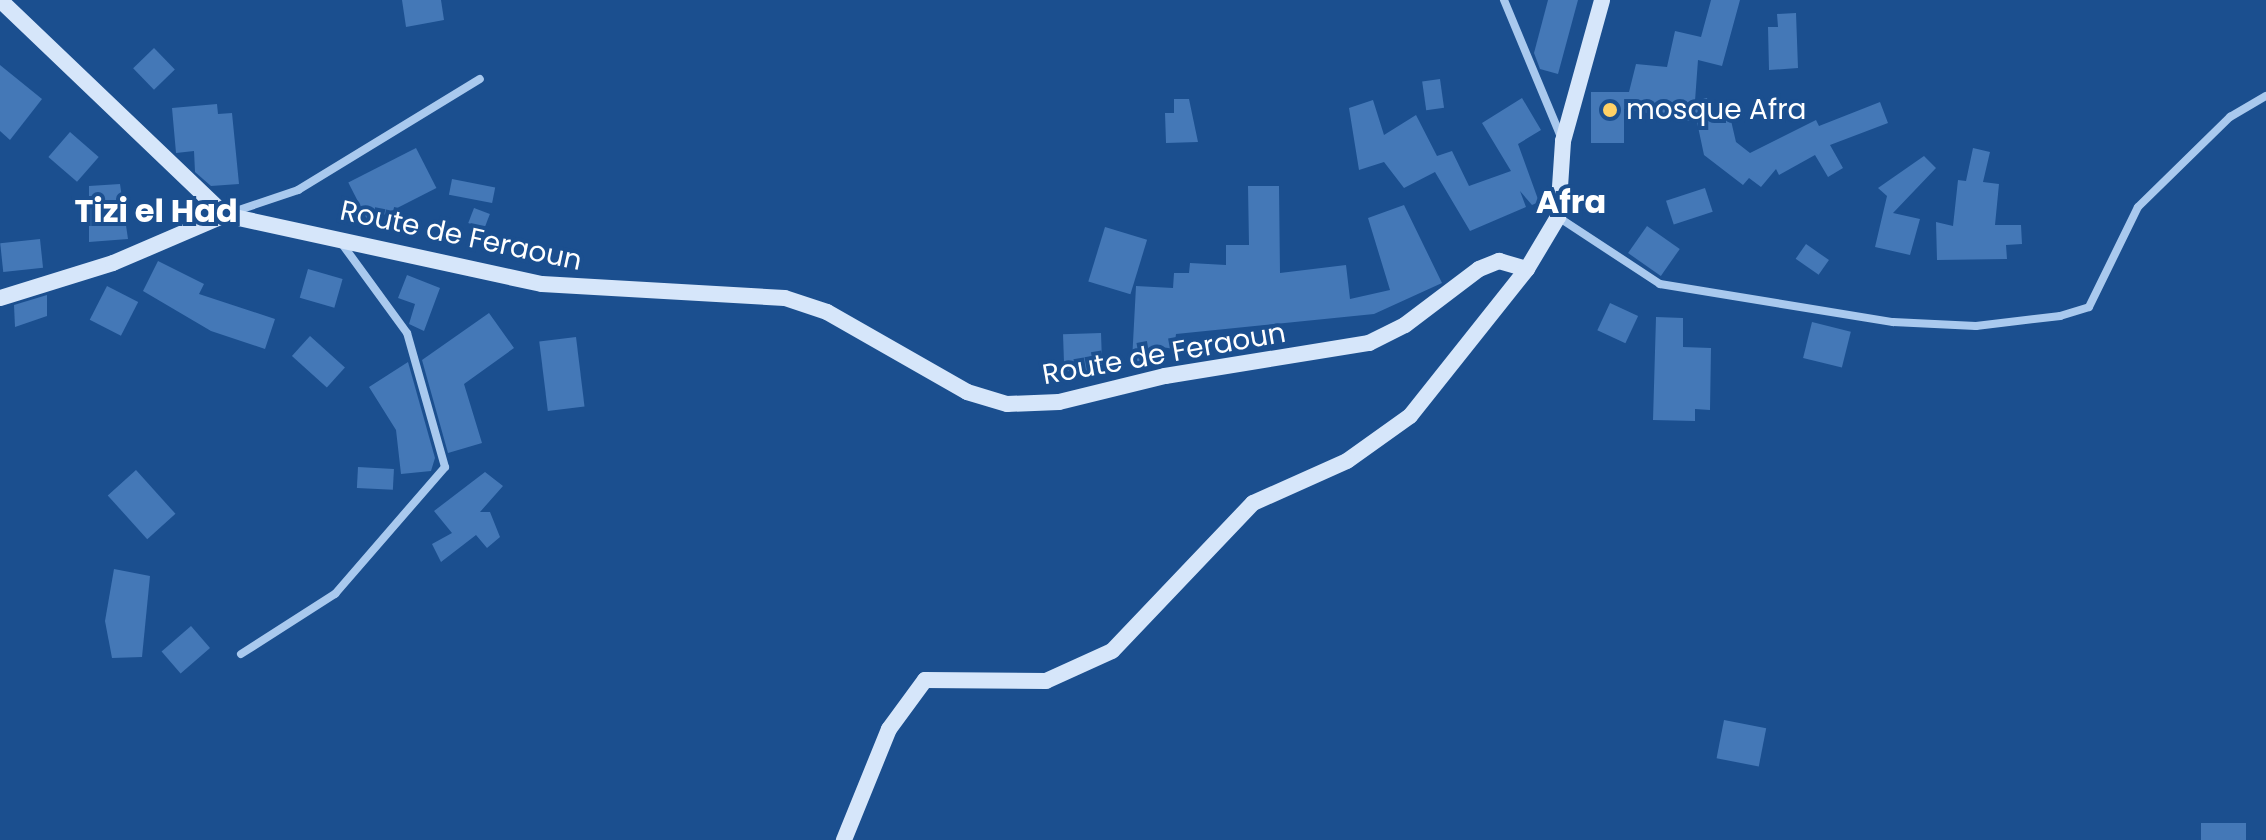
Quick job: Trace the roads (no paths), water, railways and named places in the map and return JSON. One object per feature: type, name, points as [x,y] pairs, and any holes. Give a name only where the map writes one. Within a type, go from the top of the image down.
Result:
[{"type":"main road","points":[[0,0],[225,215],[113,263],[0,298]]},
{"type":"main road","points":[[844,840],[889,729],[925,680],[950,674],[1046,681],[1112,651],[1253,503],[1347,461],[1410,416],[1527,269],[1558,217],[1563,141],[1602,0]]},
{"type":"main road","name":"Route de Feraoun","points":[[225,215],[542,284],[785,298],[827,312],[967,392],[1007,404],[1059,402],[1165,376],[1369,343],[1405,325],[1479,269],[1499,261],[1527,269]]},
{"type":"street","points":[[1504,0],[1533,85],[1563,141]]},
{"type":"street","points":[[225,215],[298,190],[480,79]]},
{"type":"street","points":[[1558,217],[1660,284],[1893,322],[1976,326],[2060,316],[2089,307],[2138,207],[2230,117],[2266,96]]},
{"type":"street","points":[[241,654],[335,594],[445,467],[407,333],[337,237]]},
{"type":"place","name":"mosque Afra","points":[[1610,110]]},
{"type":"district","name":"Afra","points":[[1571,202]]},
{"type":"district","name":"Tizi el Had","points":[[156,211]]}]
